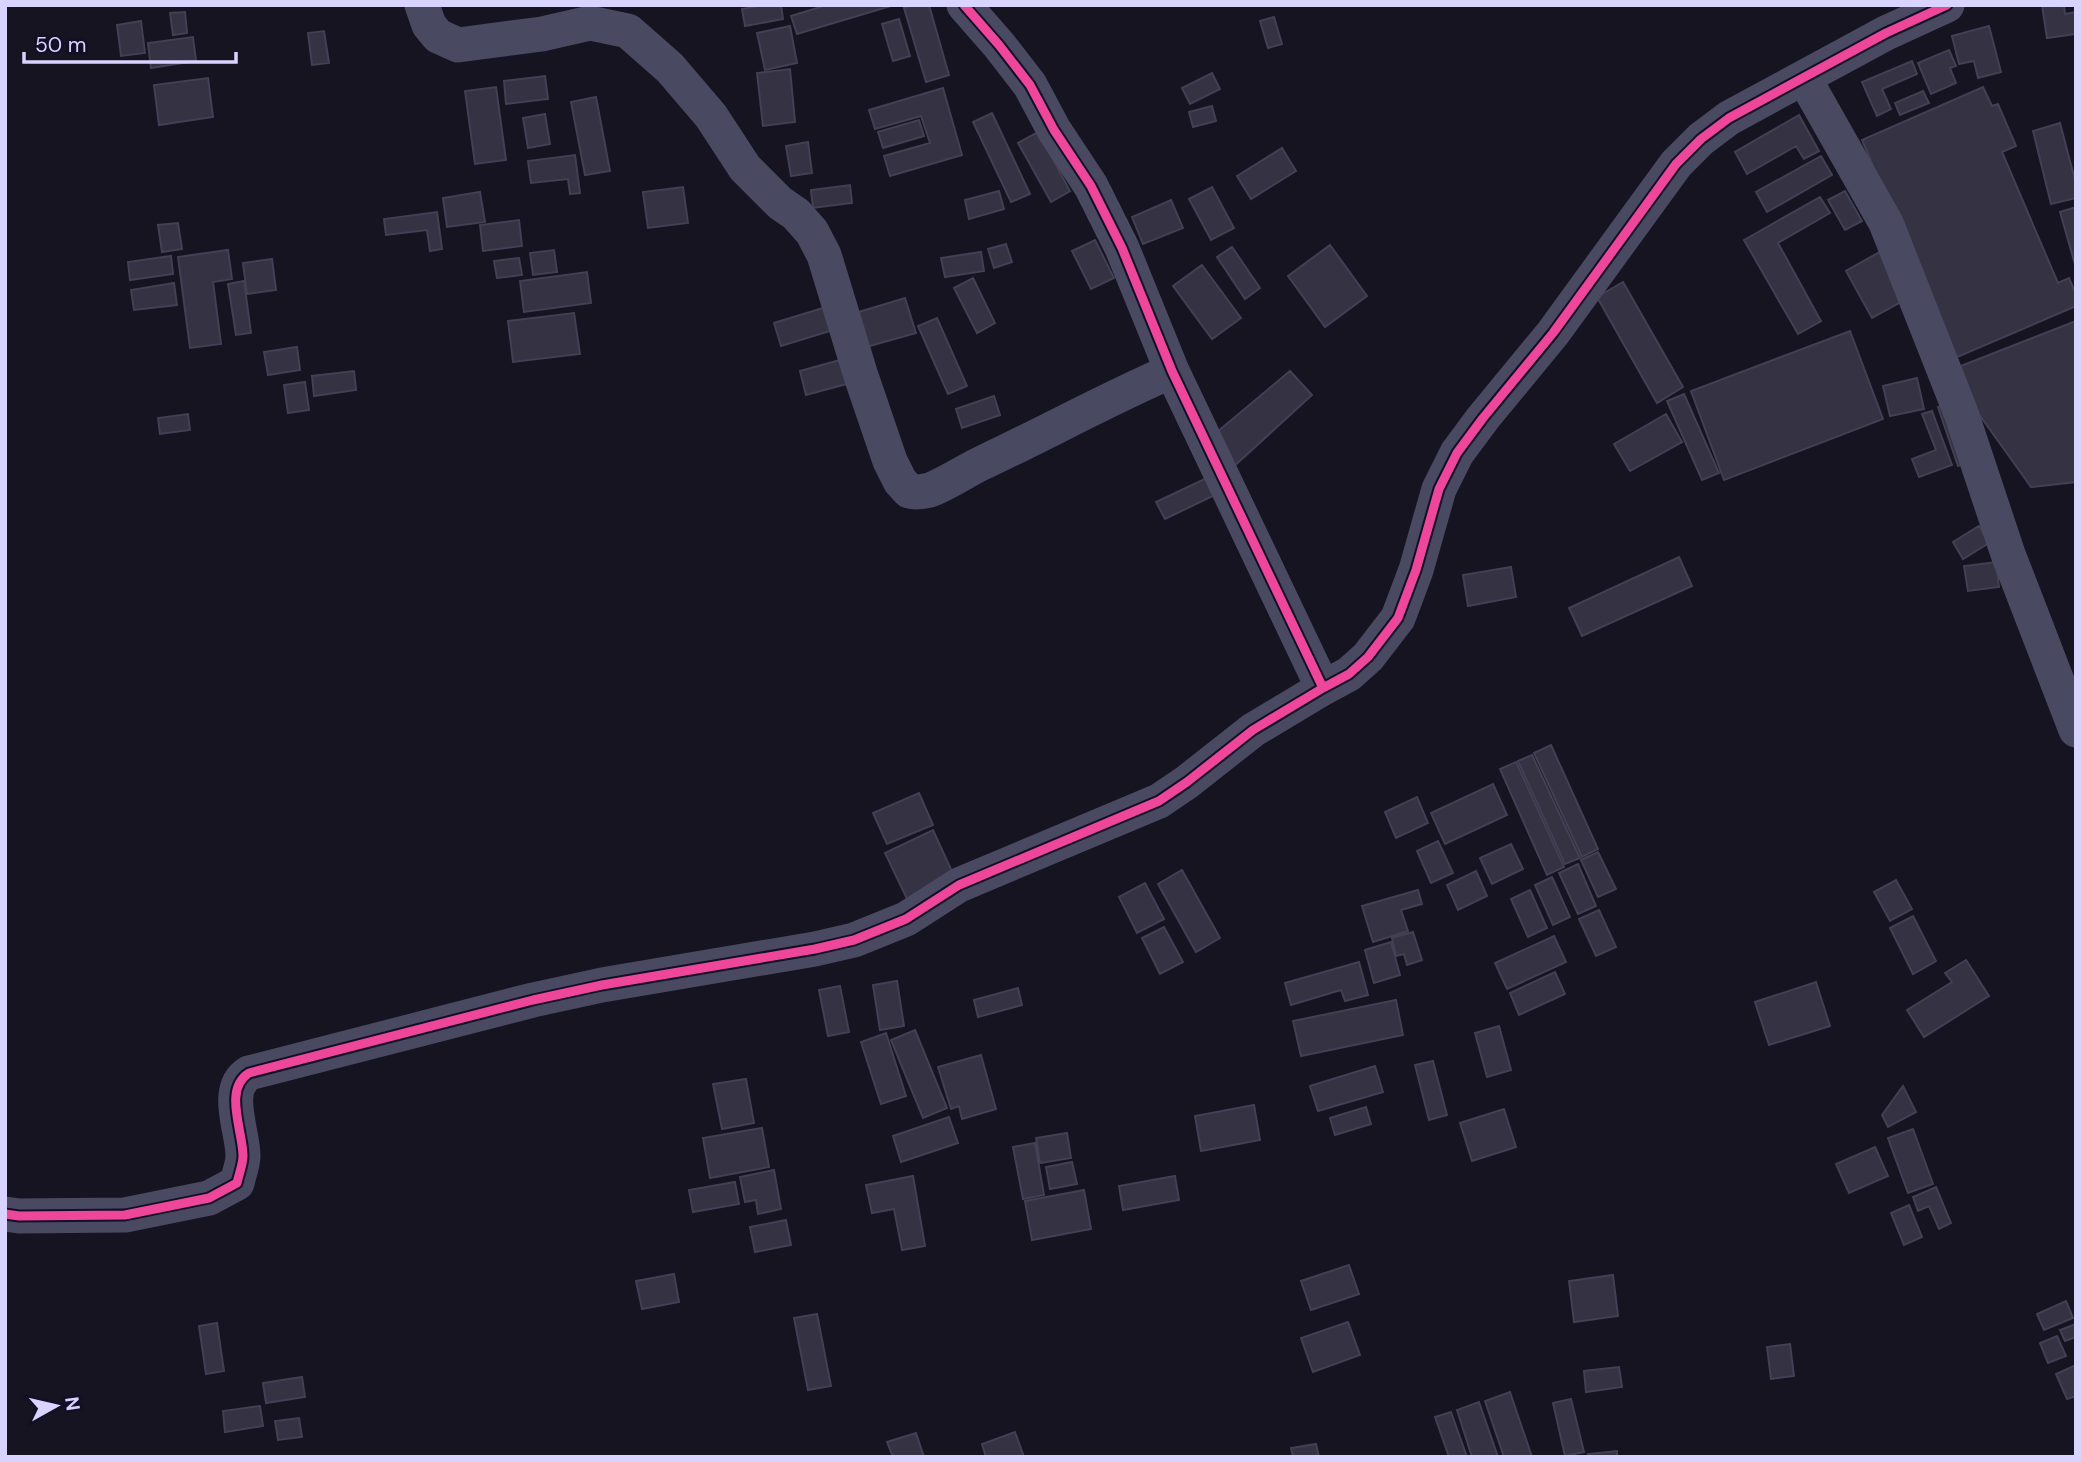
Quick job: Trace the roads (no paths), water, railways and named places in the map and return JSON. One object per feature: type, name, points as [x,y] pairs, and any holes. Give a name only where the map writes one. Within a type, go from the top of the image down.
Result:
[{"type":"street","points":[[422,5],[429,25],[438,36],[458,45],[542,34],[590,23],[628,30],[670,68],[711,116],[745,168],[780,203],[804,221],[812,232],[824,255],[890,461],[900,481],[909,491],[922,492],[940,485],[1116,395],[1172,371]]},
{"type":"street","points":[[964,5],[1030,85],[1054,130],[1091,186],[1122,248],[1172,371],[1323,688]]},
{"type":"street","points":[[5,1214],[30,1217],[125,1215],[209,1198],[237,1183],[243,1158],[236,1110],[236,1086],[242,1077],[249,1073],[533,1000],[854,940],[906,919],[959,885],[1159,801],[1253,730],[1349,674],[1368,657],[1398,618],[1416,570],[1439,489],[1457,453],[1553,333],[1676,164],[1701,139],[1728,118],[1886,33],[1947,5]]},
{"type":"street","points":[[1804,78],[1886,223],[1961,413],[2008,554],[2076,730]]}]
